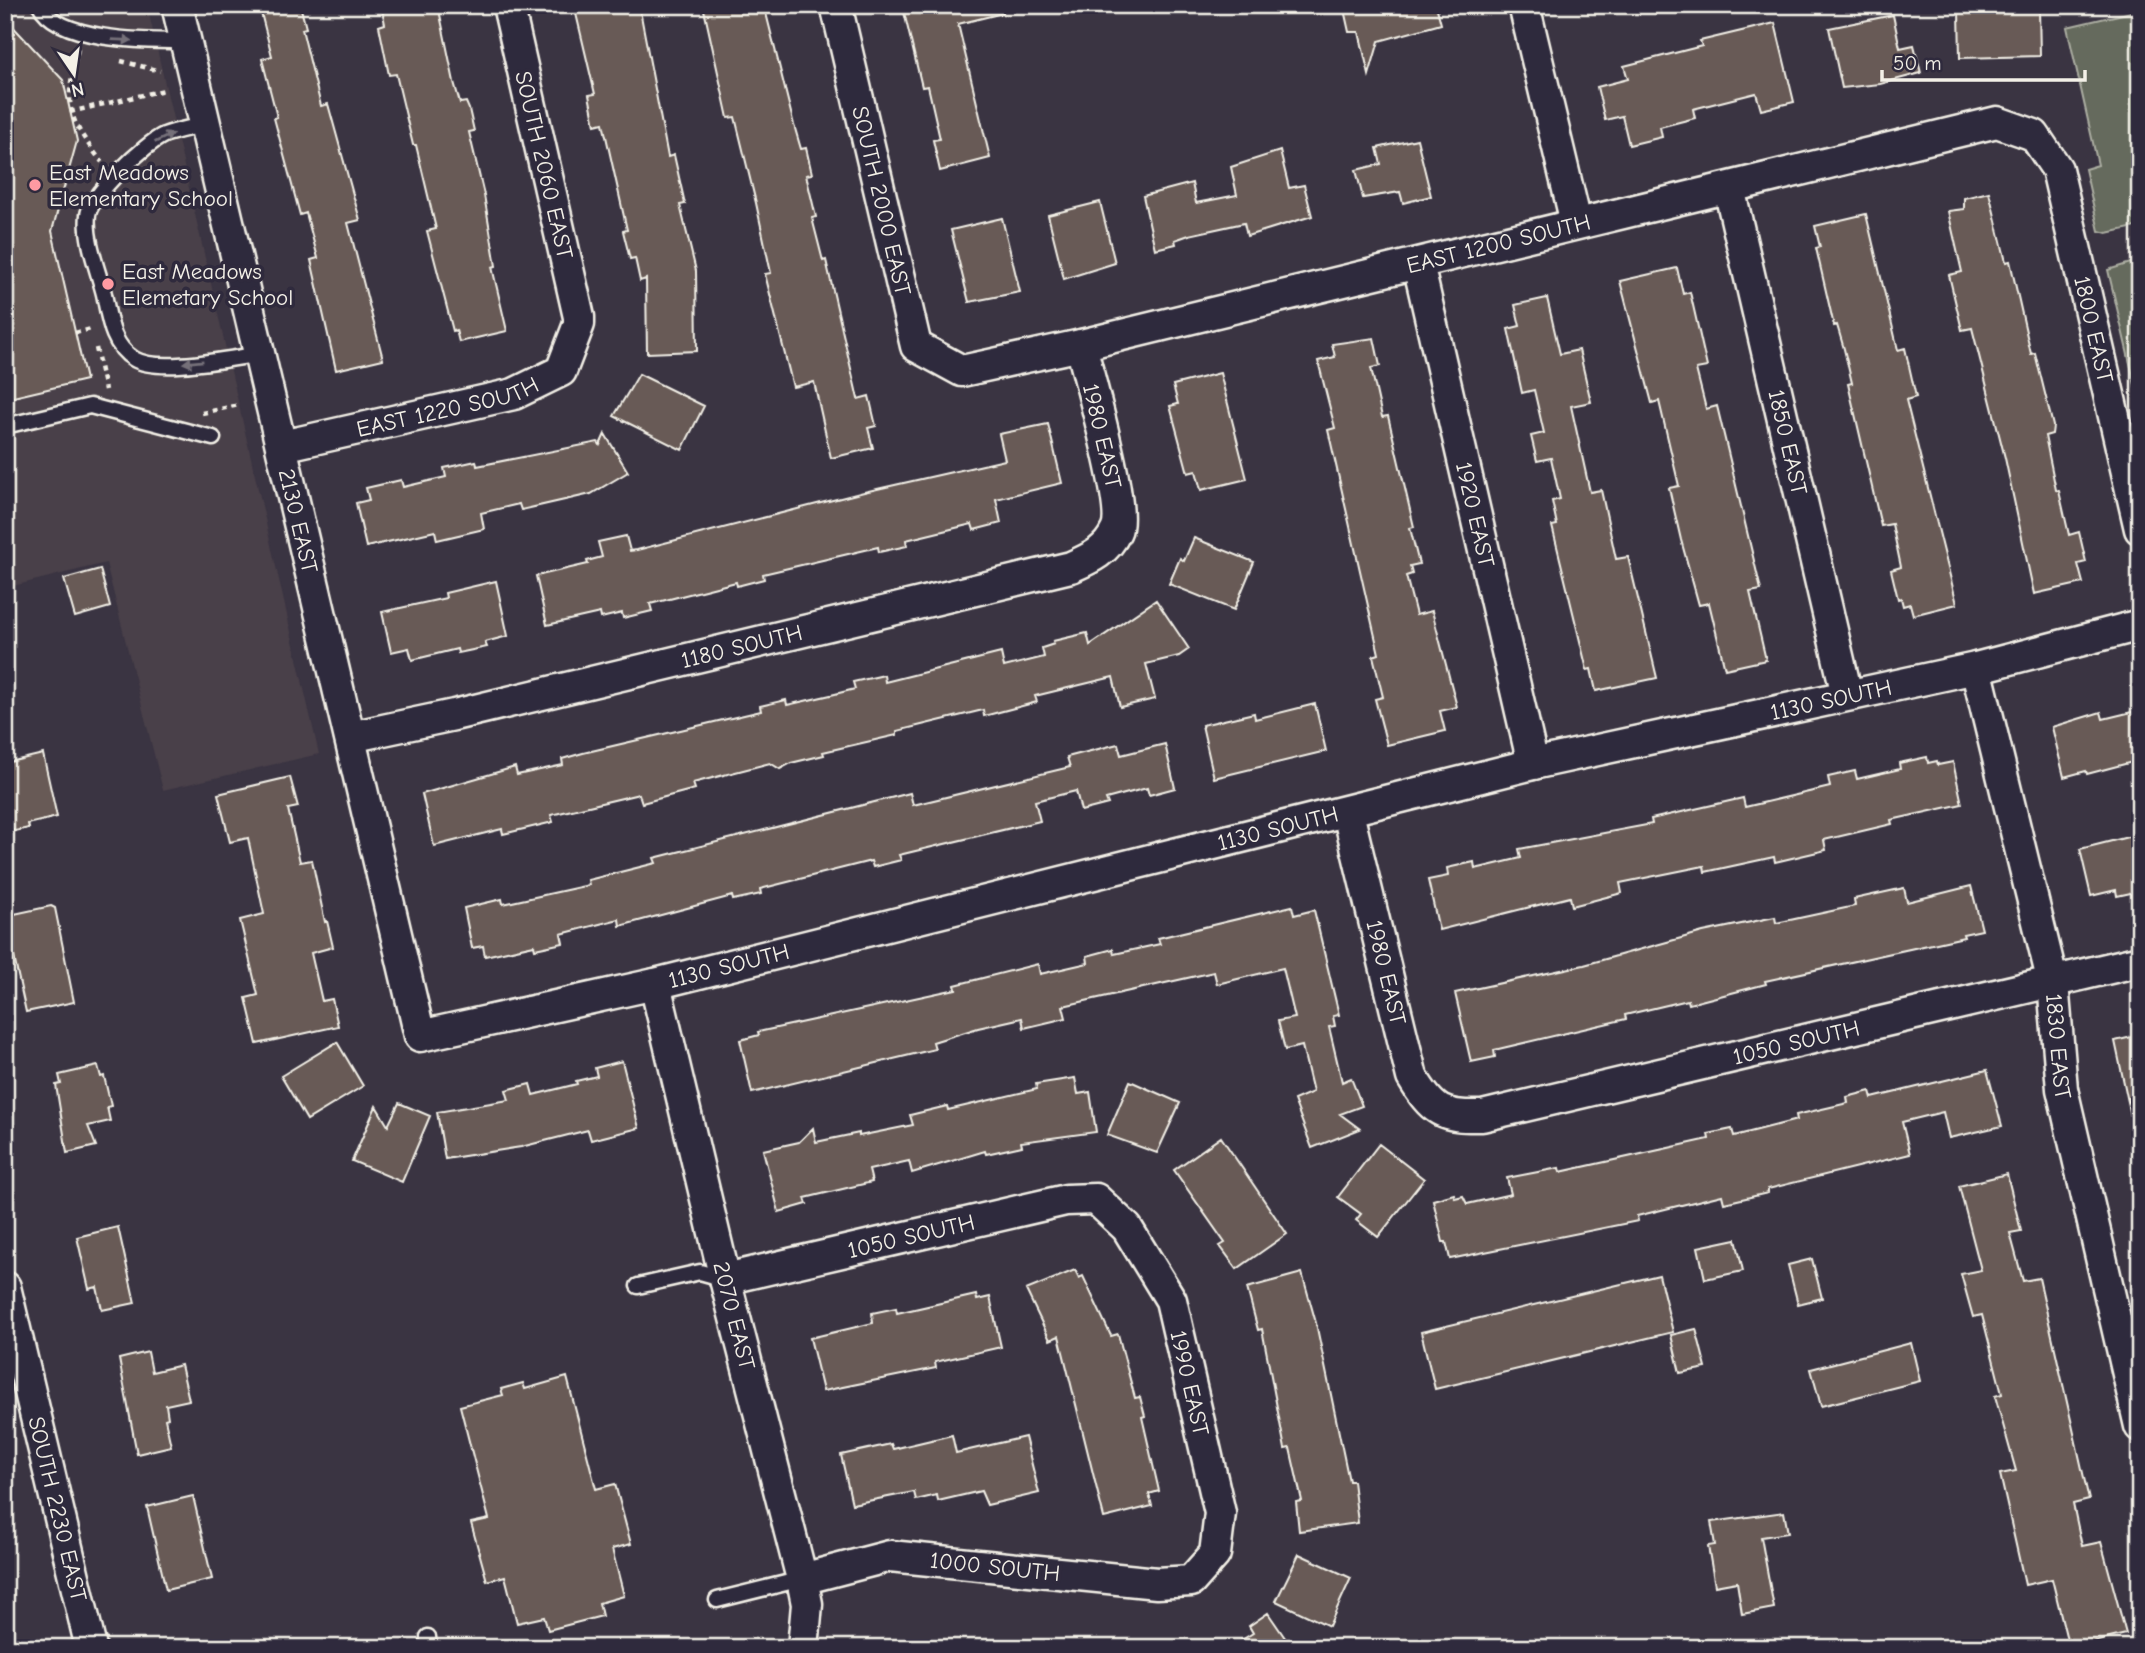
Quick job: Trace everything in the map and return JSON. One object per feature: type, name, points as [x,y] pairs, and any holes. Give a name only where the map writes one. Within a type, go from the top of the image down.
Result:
[{"type":"street","name":"2130 EAST","points":[[177,5],[420,1036]]},
{"type":"street","name":"SOUTH 2060 EAST","points":[[508,5],[579,324]]},
{"type":"street","name":"SOUTH 2000 EAST","points":[[836,5],[916,346],[962,370]]},
{"type":"street","points":[[1524,5],[1576,223]]},
{"type":"street","name":"EAST 1200 SOUTH","points":[[962,370],[1081,345],[1997,122],[2034,135]]},
{"type":"street","name":"1800 EAST","points":[[2034,135],[2057,169],[2140,529]]},
{"type":"street","name":"1850 EAST","points":[[1729,188],[1847,695]]},
{"type":"street","name":"1920 EAST","points":[[1418,264],[1533,764]]},
{"type":"street","name":"EAST 1220 SOUTH","points":[[282,446],[514,394],[561,371],[579,324]]},
{"type":"street","name":"1980 EAST","points":[[1081,345],[1117,499],[1118,529]]},
{"type":"street","name":"1180 SOUTH","points":[[350,737],[454,715],[1072,567],[1099,555],[1118,529]]},
{"type":"street","name":"1130 SOUTH","points":[[420,1036],[655,984],[1349,813],[1533,764],[1976,668],[2140,625]]},
{"type":"street","name":"1830 EAST","points":[[1976,668],[2053,983],[2062,1089],[2140,1425]]},
{"type":"street","name":"1980 EAST","points":[[1349,813],[1412,1077],[1428,1104],[1452,1117]]},
{"type":"street","name":"1050 SOUTH","points":[[1452,1117],[1482,1116],[2140,961]]},
{"type":"street","name":"2070 EAST","points":[[655,984],[725,1279],[802,1579],[807,1604],[803,1648]]},
{"type":"street","name":"1050 SOUTH","points":[[725,1279],[1066,1200],[1096,1199]]},
{"type":"street","name":"1990 EAST","points":[[1096,1199],[1127,1228],[1171,1300],[1220,1513],[1215,1554],[1191,1581]]},
{"type":"street","name":"SOUTH 2230 EAST","points":[[5,1287],[91,1648]]},
{"type":"street","name":"1000 SOUTH","points":[[802,1579],[890,1556],[1157,1583],[1191,1581]]},
{"type":"lane","points":[[40,5],[55,21],[111,40],[186,41]]},
{"type":"lane","points":[[205,124],[162,136],[132,159],[93,202],[88,214],[90,233],[113,335],[122,350],[136,360],[159,365],[261,354]]},
{"type":"lane","points":[[5,426],[90,406],[213,438]]},
{"type":"lane","points":[[638,1286],[700,1272],[725,1279]]},
{"type":"lane","points":[[717,1600],[802,1579]]},
{"type":"path","points":[[78,48],[68,88],[70,112],[78,132],[103,163],[113,155]]},
{"type":"path","points":[[70,112],[164,90]]},
{"type":"path","points":[[95,344],[104,390],[117,394]]},
{"type":"path","points":[[196,414],[239,405]]},
{"type":"shaded area","name":"East Meadows Elemetary School","points":[[5,5],[147,5],[319,754],[163,790],[106,563],[5,588]]},
{"type":"green space","points":[[2140,10],[2140,226],[2107,233],[2099,231],[2085,169],[2098,165],[2067,27]]},
{"type":"green space","points":[[2140,260],[2140,406],[2108,270]]},
{"type":"building","points":[[259,5],[300,5],[306,28],[302,29],[321,106],[328,104],[360,220],[348,223],[383,359],[336,370],[311,260],[318,258],[306,213],[300,215],[274,118],[277,117],[262,59],[272,56]]},
{"type":"building","points":[[381,5],[438,5],[460,103],[466,102],[474,131],[469,132],[484,195],[496,266],[492,267],[507,331],[459,342],[456,330],[453,331],[427,231],[436,229],[416,145],[413,145],[396,74],[389,75],[379,26],[385,24]]},
{"type":"building","points":[[574,5],[639,5],[668,157],[674,155],[685,204],[680,205],[696,271],[697,351],[647,353],[646,279],[640,281],[635,258],[630,259],[623,231],[627,230],[603,123],[595,125],[589,95],[595,94]]},
{"type":"building","points":[[703,5],[764,5],[801,149],[806,148],[812,174],[806,175],[816,217],[812,218],[823,261],[826,260],[858,399],[869,396],[876,426],[868,428],[873,448],[831,458],[814,382],[793,387],[765,274],[771,273],[756,203],[735,117],[728,118]]},
{"type":"building","points":[[916,5],[1002,5],[1003,13],[958,24],[990,158],[940,171],[933,140],[940,139],[928,86],[922,87],[903,8]]},
{"type":"building","points":[[1343,5],[1436,5],[1441,24],[1379,41],[1369,75],[1359,32],[1349,32]]},
{"type":"building","points":[[2039,8],[2040,56],[1960,58],[1959,10]]},
{"type":"building","points":[[1893,15],[1900,48],[1914,45],[1921,73],[1880,84],[1842,88],[1829,28]]},
{"type":"building","name":"East Meadows Elementary School","points":[[5,18],[63,80],[77,141],[52,231],[86,380],[5,399]]},
{"type":"building","points":[[1775,23],[1794,102],[1761,110],[1756,93],[1693,109],[1695,118],[1660,127],[1662,137],[1629,145],[1622,116],[1605,120],[1597,87],[1628,79],[1624,66],[1702,46],[1700,41]]},
{"type":"building","points":[[1417,139],[1431,196],[1403,203],[1400,192],[1363,198],[1356,170],[1381,164],[1377,148]]},
{"type":"building","points":[[1280,151],[1289,188],[1304,185],[1312,216],[1247,236],[1244,223],[1189,235],[1175,240],[1176,244],[1155,249],[1143,196],[1192,183],[1196,203],[1237,195],[1231,167]]},
{"type":"building","points":[[1989,192],[2006,262],[2010,261],[2031,354],[2035,353],[2053,426],[2052,434],[2045,436],[2056,490],[2059,491],[2069,535],[2079,532],[2086,562],[2078,564],[2083,583],[2034,594],[2005,458],[1972,328],[1962,330],[1949,275],[1962,272],[1948,211],[1964,209],[1964,198]]},
{"type":"building","points":[[1100,202],[1115,263],[1064,279],[1048,215]]},
{"type":"building","points":[[1866,214],[1898,350],[1905,348],[1916,397],[1906,400],[1957,604],[1913,615],[1910,604],[1903,606],[1901,598],[1898,599],[1891,570],[1901,567],[1892,524],[1881,526],[1848,384],[1852,383],[1837,325],[1834,326],[1816,248],[1820,247],[1815,226]]},
{"type":"building","points":[[1002,218],[1020,292],[969,302],[951,230]]},
{"type":"building","points":[[1677,268],[1683,294],[1690,292],[1707,367],[1696,369],[1706,409],[1717,406],[1761,590],[1750,592],[1766,660],[1725,669],[1709,603],[1699,605],[1681,540],[1669,488],[1679,486],[1659,401],[1652,403],[1620,281]]},
{"type":"building","points":[[1547,298],[1560,354],[1579,350],[1591,402],[1571,406],[1590,492],[1601,490],[1616,559],[1628,557],[1657,678],[1596,691],[1591,669],[1587,670],[1552,526],[1557,525],[1552,501],[1560,499],[1551,458],[1537,461],[1531,436],[1544,433],[1534,390],[1522,393],[1508,329],[1520,326],[1515,305]]},
{"type":"building","points":[[1374,338],[1380,366],[1371,368],[1382,417],[1388,416],[1414,527],[1410,528],[1419,564],[1410,566],[1412,574],[1406,576],[1416,615],[1432,611],[1457,707],[1440,711],[1445,731],[1387,745],[1375,699],[1383,697],[1373,656],[1379,654],[1328,430],[1335,428],[1318,361],[1335,357],[1332,344]]},
{"type":"building","points":[[1220,373],[1247,479],[1201,490],[1196,471],[1188,473],[1170,406],[1178,404],[1173,385]]},
{"type":"building","points":[[639,374],[704,406],[682,450],[614,416]]},
{"type":"building","points":[[1048,424],[1062,483],[996,499],[1001,523],[974,530],[972,524],[906,540],[907,546],[879,552],[878,547],[763,574],[764,579],[737,586],[736,582],[650,604],[652,611],[623,618],[622,613],[601,618],[600,613],[547,625],[536,576],[588,564],[587,561],[602,557],[598,542],[626,536],[630,551],[637,550],[864,492],[1005,460],[999,434]]},
{"type":"building","points":[[605,434],[628,472],[591,494],[521,510],[519,504],[481,513],[484,529],[437,540],[435,531],[366,547],[356,503],[369,500],[366,488],[401,480],[403,487],[446,477],[444,468],[476,461],[477,466],[598,442],[600,445]]},
{"type":"building","points":[[1194,538],[1254,562],[1234,610],[1169,584],[1180,558],[1184,561]]},
{"type":"building","points":[[100,569],[110,607],[75,617],[64,579]]},
{"type":"building","points":[[496,581],[508,636],[485,642],[487,647],[458,653],[457,649],[412,660],[409,648],[391,652],[382,612],[446,598],[445,593]]},
{"type":"building","points":[[1156,600],[1189,649],[1179,656],[1146,664],[1155,699],[1120,707],[1113,677],[1035,696],[1037,702],[984,716],[983,710],[897,731],[897,735],[823,752],[824,755],[791,763],[780,769],[770,763],[693,783],[695,789],[642,803],[639,794],[551,815],[553,822],[503,834],[502,829],[434,846],[422,794],[515,767],[517,775],[563,765],[562,759],[583,753],[761,711],[760,706],[786,700],[787,705],[855,689],[853,682],[884,675],[885,682],[1001,653],[1004,667],[1044,657],[1042,648],[1054,644],[1053,641],[1087,633],[1090,645]]},
{"type":"building","points":[[1315,704],[1326,751],[1214,778],[1202,725],[1254,713],[1255,719]]},
{"type":"building","points":[[2140,710],[2140,760],[2064,777],[2052,727],[2101,712],[2103,719]]},
{"type":"building","points":[[1118,744],[1121,755],[1165,744],[1175,788],[1149,795],[1147,788],[1106,799],[1108,804],[1081,811],[1076,791],[1035,801],[1040,821],[899,855],[901,860],[873,867],[871,861],[760,889],[761,894],[733,900],[732,896],[620,926],[619,919],[561,934],[563,943],[535,949],[534,945],[485,956],[483,946],[472,948],[464,908],[502,899],[503,904],[589,885],[588,880],[656,863],[654,858],[910,793],[913,805],[1070,767],[1067,757]]},
{"type":"building","points":[[43,754],[57,817],[28,824],[29,828],[15,831],[5,827],[5,763]]},
{"type":"building","points":[[1927,757],[1928,763],[1937,761],[1938,765],[1953,762],[1962,804],[1891,820],[1892,824],[1824,840],[1826,850],[1775,862],[1774,857],[1705,872],[1704,866],[1620,883],[1622,893],[1572,906],[1570,897],[1439,930],[1428,880],[1448,876],[1447,868],[1474,862],[1475,869],[1521,858],[1519,849],[1652,824],[1651,819],[1743,798],[1745,807],[1830,787],[1828,777],[1855,771],[1857,779],[1900,769],[1899,763]]},
{"type":"building","points":[[290,777],[298,807],[288,809],[300,862],[312,860],[333,947],[311,953],[322,1001],[332,999],[338,1026],[257,1044],[246,998],[258,995],[240,920],[264,914],[248,838],[230,842],[218,794]]},
{"type":"building","points":[[2132,836],[2140,870],[2140,891],[2117,896],[2116,890],[2091,896],[2080,849]]},
{"type":"building","points":[[1971,886],[1982,930],[1963,934],[1964,937],[1765,981],[1766,984],[1689,1004],[1688,1000],[1625,1015],[1626,1019],[1494,1050],[1495,1057],[1471,1062],[1455,993],[1584,965],[1703,932],[1775,917],[1776,923],[1855,906],[1854,899],[1904,888],[1907,902]]},
{"type":"building","points":[[51,906],[55,908],[74,1002],[26,1012],[5,916]]},
{"type":"building","points":[[1292,906],[1294,915],[1314,910],[1339,1015],[1333,1016],[1335,1026],[1329,1027],[1342,1082],[1351,1078],[1362,1106],[1340,1114],[1360,1129],[1312,1148],[1294,1100],[1313,1092],[1302,1046],[1285,1050],[1278,1021],[1295,1018],[1283,968],[1217,984],[1214,972],[1063,1006],[1066,1018],[1024,1028],[1022,1018],[978,1028],[933,1042],[935,1049],[752,1093],[740,1040],[759,1035],[758,1032],[956,989],[955,985],[1038,964],[1040,974],[1088,963],[1087,956],[1113,949],[1114,954],[1160,944],[1158,938]]},
{"type":"building","points":[[2140,1035],[2140,1115],[2131,1116],[2115,1041]]},
{"type":"building","points":[[337,1042],[363,1086],[307,1120],[281,1076]]},
{"type":"building","points":[[622,1061],[639,1128],[591,1140],[588,1130],[521,1147],[445,1159],[437,1112],[509,1100],[506,1090],[530,1084],[533,1095],[577,1084],[576,1081],[597,1076],[595,1068]]},
{"type":"building","points":[[98,1066],[101,1077],[104,1076],[111,1106],[107,1107],[110,1121],[88,1126],[96,1146],[67,1153],[56,1085],[61,1084],[59,1075]]},
{"type":"building","points":[[1987,1070],[2002,1126],[1949,1138],[1943,1112],[1902,1122],[1910,1154],[1768,1189],[1768,1193],[1724,1203],[1722,1195],[1637,1216],[1638,1221],[1450,1259],[1446,1242],[1443,1242],[1433,1200],[1454,1194],[1455,1198],[1463,1196],[1467,1204],[1511,1194],[1507,1178],[1559,1168],[1560,1172],[1709,1139],[1708,1134],[1732,1129],[1734,1136],[1797,1120],[1796,1115],[1848,1103],[1847,1097],[1870,1091],[1872,1098]]},
{"type":"building","points":[[1075,1078],[1078,1094],[1090,1092],[1096,1132],[1021,1142],[1022,1146],[986,1154],[985,1151],[912,1173],[909,1161],[869,1170],[872,1182],[805,1198],[807,1204],[779,1212],[763,1150],[799,1142],[813,1128],[816,1142],[859,1133],[859,1136],[913,1125],[910,1115],[947,1106],[948,1110],[1037,1089],[1036,1084]]},
{"type":"building","points":[[1130,1081],[1180,1103],[1157,1153],[1107,1135]]},
{"type":"building","points":[[399,1103],[430,1116],[402,1182],[352,1161],[376,1106],[388,1126]]},
{"type":"building","points":[[1221,1137],[1287,1234],[1237,1269],[1220,1246],[1225,1243],[1174,1170]]},
{"type":"building","points":[[1379,1144],[1424,1179],[1378,1237],[1356,1220],[1361,1214],[1338,1197]]},
{"type":"building","points":[[2007,1174],[2021,1231],[2010,1233],[2023,1281],[2039,1278],[2089,1500],[2073,1504],[2082,1546],[2101,1542],[2126,1634],[2069,1648],[2052,1579],[2025,1585],[2000,1474],[2016,1471],[1995,1396],[2002,1394],[1982,1315],[1973,1317],[1961,1274],[1981,1270],[1959,1186]]},
{"type":"building","points":[[118,1227],[135,1303],[102,1310],[97,1287],[89,1289],[77,1237]]},
{"type":"building","points":[[1736,1239],[1743,1271],[1705,1279],[1698,1247]]},
{"type":"building","points":[[1812,1259],[1822,1298],[1798,1304],[1788,1265]]},
{"type":"building","points":[[1075,1270],[1079,1278],[1083,1276],[1111,1336],[1118,1334],[1135,1398],[1140,1397],[1145,1416],[1142,1417],[1159,1491],[1149,1494],[1152,1506],[1104,1518],[1059,1336],[1050,1340],[1026,1290]]},
{"type":"building","points":[[1302,1273],[1316,1323],[1349,1481],[1353,1481],[1358,1523],[1299,1531],[1296,1502],[1302,1501],[1290,1448],[1285,1449],[1262,1329],[1258,1330],[1247,1288]]},
{"type":"building","points":[[1659,1275],[1673,1332],[1435,1389],[1421,1332]]},
{"type":"building","points":[[976,1295],[977,1300],[990,1297],[1001,1347],[935,1362],[936,1368],[823,1391],[810,1338],[873,1323],[872,1313],[896,1308],[897,1313]]},
{"type":"building","points":[[1696,1329],[1706,1368],[1680,1373],[1671,1335]]},
{"type":"building","points":[[1911,1343],[1920,1381],[1821,1406],[1811,1369]]},
{"type":"building","points":[[148,1352],[152,1372],[181,1365],[189,1400],[166,1405],[168,1418],[165,1419],[171,1446],[137,1454],[119,1359]]},
{"type":"building","points":[[567,1377],[596,1489],[615,1484],[631,1544],[612,1549],[624,1596],[599,1603],[602,1616],[548,1630],[544,1617],[517,1623],[505,1576],[487,1581],[471,1523],[489,1519],[460,1406],[503,1395],[501,1389],[523,1383],[525,1389]]},
{"type":"building","points":[[952,1435],[956,1453],[1025,1437],[1039,1493],[987,1505],[981,1491],[938,1501],[937,1495],[916,1500],[914,1492],[852,1504],[841,1455],[891,1444],[893,1449]]},
{"type":"building","points":[[193,1496],[212,1579],[166,1590],[147,1507]]},
{"type":"building","points":[[1784,1512],[1788,1533],[1761,1537],[1774,1608],[1742,1614],[1737,1582],[1715,1586],[1708,1546],[1715,1545],[1711,1522]]},
{"type":"building","points":[[1299,1554],[1351,1578],[1329,1626],[1276,1601]]},
{"type":"building","points":[[1268,1613],[1292,1648],[1229,1648],[1253,1633],[1249,1626]]},
{"type":"place","name":"East Meadows Elementary School","points":[[35,185]]},
{"type":"place","name":"East Meadows Elemetary School","points":[[108,284]]}]
